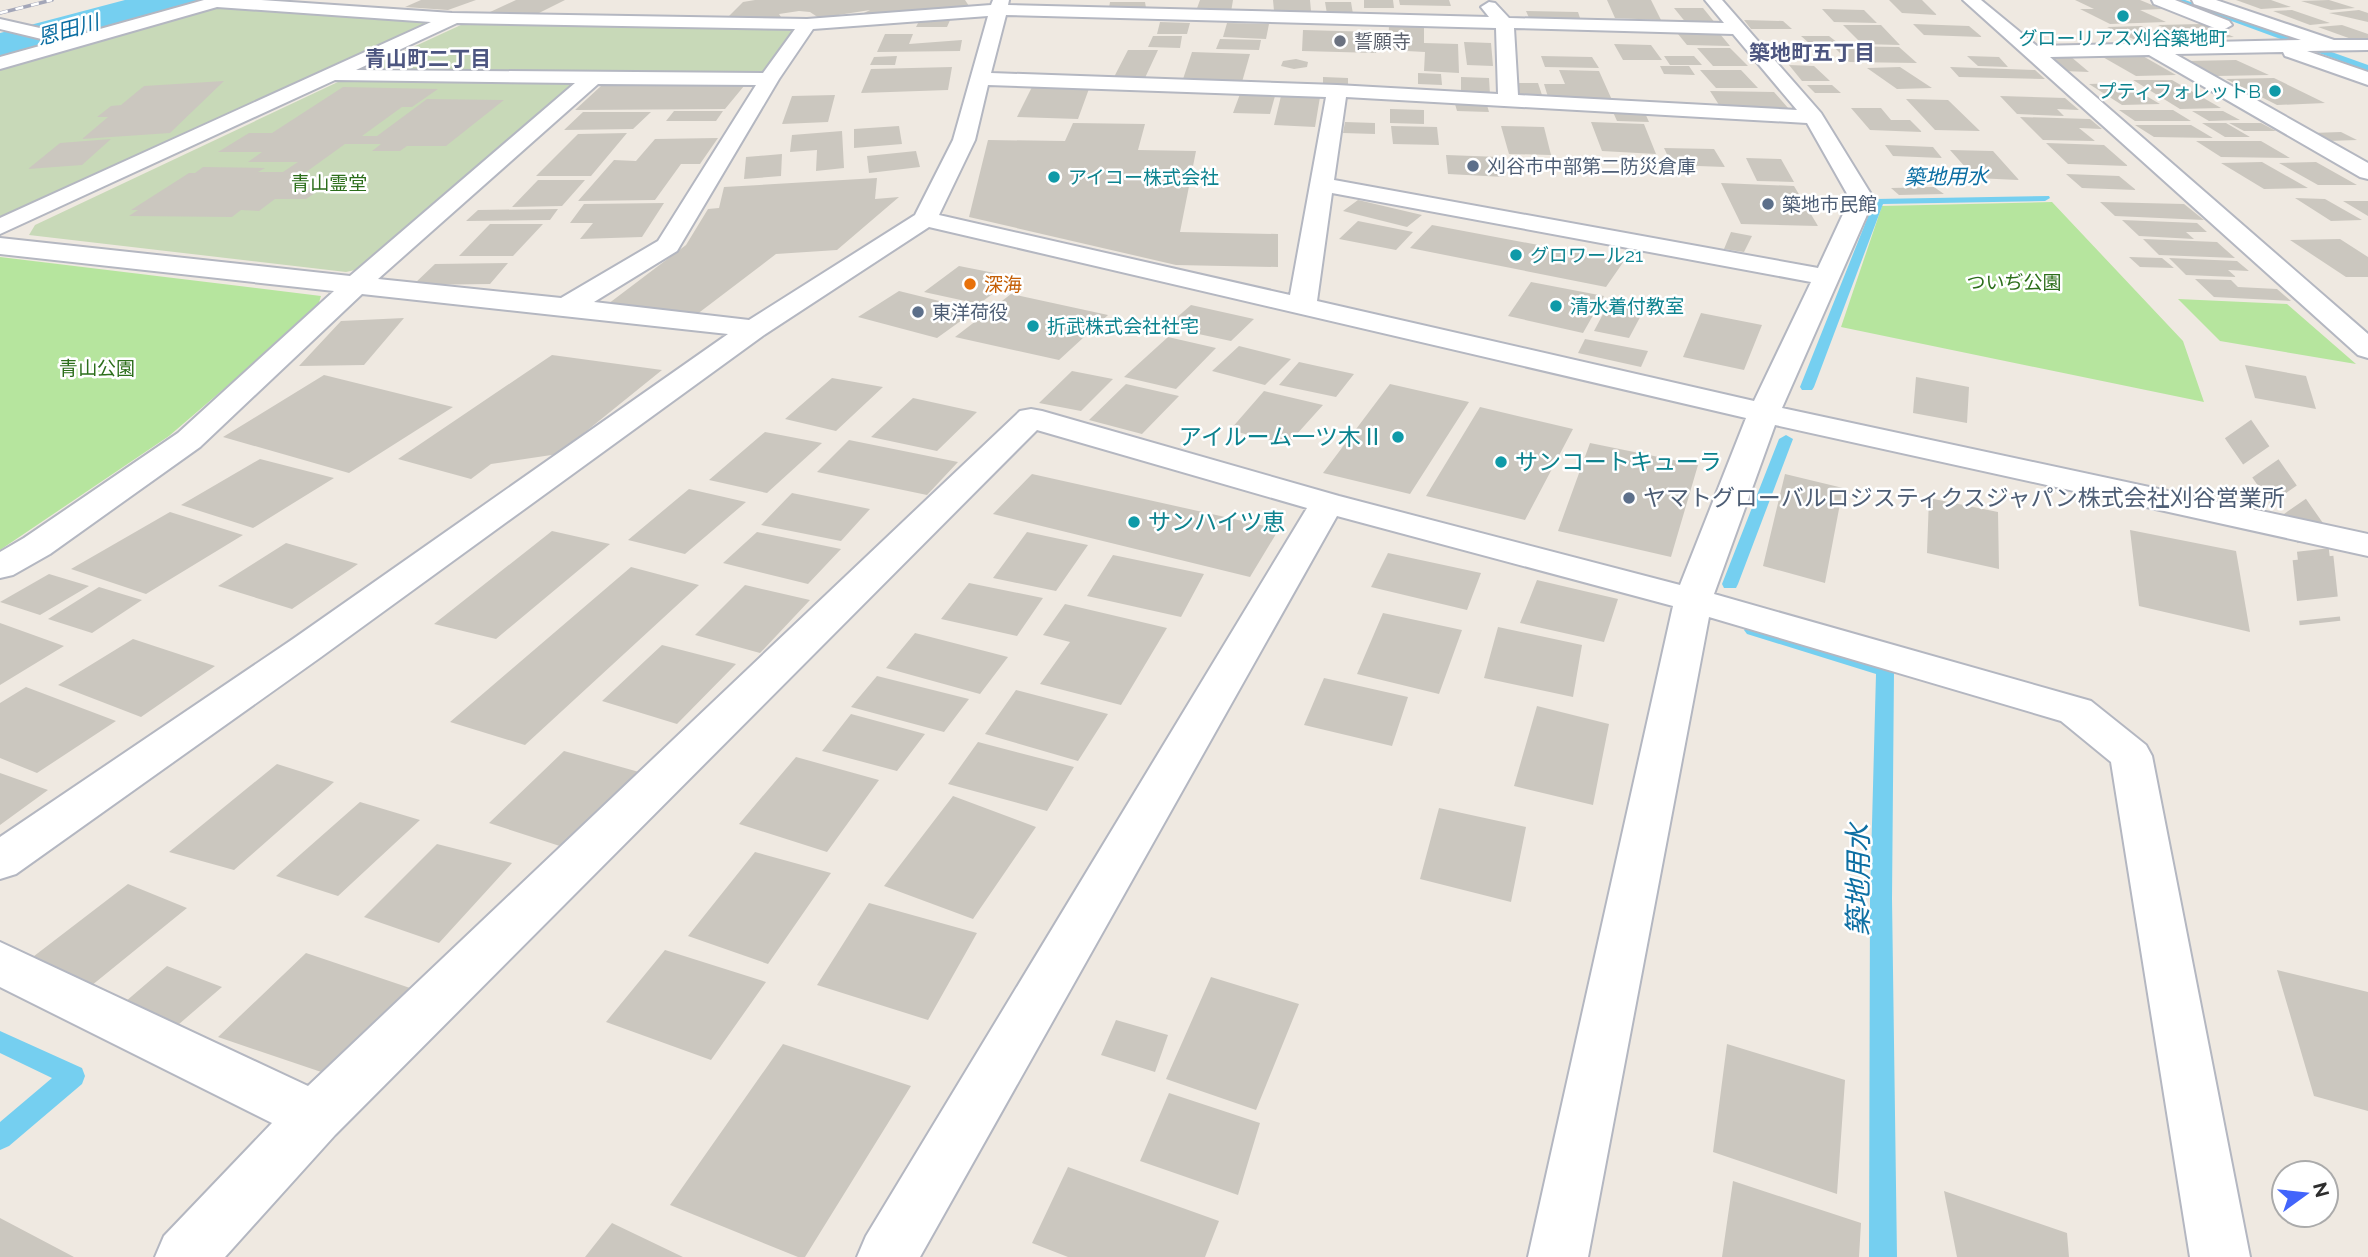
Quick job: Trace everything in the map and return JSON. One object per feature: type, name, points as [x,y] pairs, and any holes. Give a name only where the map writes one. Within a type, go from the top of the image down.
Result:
[{"type":"street","points":[[0,227],[495,0]]},
{"type":"street","points":[[1483,0],[1505,24],[1508,100]]},
{"type":"street","points":[[1558,1257],[1693,600],[1764,413],[1862,199],[1814,117],[1713,0]]},
{"type":"street","points":[[1971,0],[2368,349]]},
{"type":"street","points":[[2160,0],[2368,79]]},
{"type":"street","points":[[2200,0],[2368,59]]},
{"type":"street","points":[[0,63],[220,1],[454,18],[807,24],[1000,5],[1162,7],[1505,24],[1739,29]]},
{"type":"street","points":[[0,861],[318,640],[754,329],[925,219],[964,140],[1000,5]]},
{"type":"street","points":[[0,24],[75,42]]},
{"type":"street","points":[[568,306],[668,246],[769,79],[807,24]]},
{"type":"street","points":[[0,37],[29,29]]},
{"type":"street","points":[[2033,52],[2368,45]]},
{"type":"street","points":[[2152,49],[2368,172]]},
{"type":"street","points":[[328,76],[769,79]]},
{"type":"street","points":[[0,567],[37,546],[189,440],[358,283],[594,77]]},
{"type":"street","points":[[982,79],[1337,92],[1814,117]]},
{"type":"street","points":[[1302,307],[1324,185],[1337,92]]},
{"type":"street","points":[[1324,185],[1826,277]]},
{"type":"street","points":[[925,219],[1764,413],[2368,545]]},
{"type":"street","points":[[0,246],[201,270],[358,283],[568,306],[754,329]]},
{"type":"street","points":[[186,1257],[315,1117],[1031,418],[1327,503],[1693,600],[2076,711],[2131,756],[2220,1257]]},
{"type":"street","points":[[887,1257],[1327,503]]},
{"type":"street","points":[[0,963],[315,1117]]},
{"type":"green space","points":[[228,6],[425,20],[428,23],[0,217],[0,69],[209,9]]},
{"type":"green space","points":[[476,22],[795,29],[765,72],[754,75],[374,70],[370,67],[463,24]]},
{"type":"green space","name":"青山霊堂","points":[[340,81],[567,81],[575,84],[364,268],[346,272],[29,235],[35,225]]},
{"type":"green space","name":"ついぢ公園","points":[[2052,202],[2183,341],[2204,402],[1841,327],[1882,206]]},
{"type":"green space","name":"青山公園","points":[[0,257],[321,296],[317,309],[169,436],[0,550]]},
{"type":"green space","points":[[2178,299],[2287,304],[2356,364],[2220,341]]},
{"type":"building","points":[[421,0],[476,0],[448,10],[405,7]]},
{"type":"building","points":[[516,0],[565,0],[535,15],[490,12]]},
{"type":"building","points":[[965,0],[969,6],[862,14],[870,10],[819,18],[810,12],[799,11],[779,14],[781,17],[728,17],[743,2]]},
{"type":"building","points":[[1200,0],[1233,0],[1231,12],[1196,11]]},
{"type":"building","points":[[1273,0],[1310,0],[1311,11],[1274,11]]},
{"type":"building","points":[[1364,0],[1393,0],[1394,8],[1364,8]]},
{"type":"building","points":[[1399,0],[1449,0],[1451,6],[1400,5]]},
{"type":"building","points":[[1607,0],[1651,0],[1661,20],[1615,18]]},
{"type":"building","points":[[1889,0],[1922,0],[1937,15],[1902,13]]},
{"type":"building","name":"グローリアス刈谷築地町","points":[[2075,0],[2140,0],[2162,9],[2140,10],[2166,22],[2110,24],[2080,9],[2094,9]]},
{"type":"building","points":[[2236,0],[2271,0],[2291,7],[2261,9]]},
{"type":"building","points":[[2329,0],[2355,8],[2331,10],[2301,1]]},
{"type":"building","points":[[1110,2],[1145,2],[1146,8],[1109,8]]},
{"type":"building","points":[[1325,2],[1351,2],[1353,14],[1327,14]]},
{"type":"building","points":[[1674,8],[1703,8],[1716,24],[1687,24]]},
{"type":"building","points":[[1822,9],[1864,10],[1877,23],[1834,22]]},
{"type":"building","points":[[2292,10],[2330,23],[2310,25],[2273,11]]},
{"type":"building","points":[[2359,10],[2368,13],[2368,22],[2329,13]]},
{"type":"building","points":[[1526,11],[1578,12],[1581,21],[1530,20]]},
{"type":"building","points":[[929,18],[951,18],[947,27],[916,27],[919,21],[927,21]]},
{"type":"building","points":[[1744,20],[1783,21],[1792,29],[1751,29]]},
{"type":"building","points":[[1160,22],[1190,23],[1187,34],[1157,34]]},
{"type":"building","points":[[1227,23],[1269,24],[1266,39],[1223,37]]},
{"type":"building","points":[[1913,24],[1969,26],[1982,37],[1924,35]]},
{"type":"building","points":[[2202,24],[2234,37],[2189,39],[2158,25]]},
{"type":"building","points":[[1843,25],[1881,25],[1900,45],[1862,44]]},
{"type":"building","points":[[2342,25],[2368,34],[2368,40],[2357,41],[2318,27]]},
{"type":"building","points":[[1389,26],[1424,26],[1424,43],[1458,44],[1459,73],[1424,71],[1425,52],[1388,50]]},
{"type":"building","points":[[2141,26],[2178,42],[2144,44],[2107,27]]},
{"type":"building","points":[[1303,30],[1376,32],[1376,53],[1302,51]]},
{"type":"building","points":[[885,34],[913,34],[909,44],[962,40],[960,51],[877,52]]},
{"type":"building","points":[[1678,34],[1720,34],[1730,46],[1687,45]]},
{"type":"building","points":[[1153,36],[1182,36],[1180,48],[1148,47]]},
{"type":"building","points":[[1801,36],[1829,36],[1838,43],[1809,43]]},
{"type":"building","points":[[1220,39],[1261,40],[1259,50],[1216,49]]},
{"type":"building","points":[[1464,42],[1491,43],[1493,66],[1467,65]]},
{"type":"building","points":[[1614,44],[1651,45],[1662,60],[1623,60]]},
{"type":"building","points":[[1833,46],[1899,47],[1917,63],[1849,62]]},
{"type":"building","points":[[1697,48],[1730,48],[1748,66],[1713,66]]},
{"type":"building","points":[[1128,50],[1158,50],[1144,80],[1113,79]]},
{"type":"building","points":[[1192,52],[1250,54],[1242,82],[1183,79]]},
{"type":"building","points":[[2141,55],[2176,75],[2136,76],[2101,56]]},
{"type":"building","points":[[897,56],[895,65],[870,65],[874,57]]},
{"type":"building","points":[[1541,56],[1592,57],[1599,68],[1545,67]]},
{"type":"building","points":[[1664,56],[1694,56],[1702,65],[1670,65]]},
{"type":"building","points":[[1967,56],[1999,57],[2008,67],[1978,66]]},
{"type":"building","points":[[2045,56],[2070,56],[2089,72],[2063,71]]},
{"type":"building","points":[[1296,59],[1308,62],[1307,67],[1294,69],[1281,66],[1283,61]]},
{"type":"building","points":[[2236,60],[2269,75],[2216,76],[2186,61]]},
{"type":"building","points":[[1789,65],[1814,66],[1830,81],[1802,81]]},
{"type":"building","points":[[1660,66],[1689,66],[1695,75],[1664,74]]},
{"type":"building","points":[[952,67],[948,90],[861,93],[871,69]]},
{"type":"building","points":[[1900,67],[1932,88],[1897,89],[1867,68]]},
{"type":"building","points":[[1950,67],[2035,70],[2045,79],[1959,77]]},
{"type":"building","points":[[1559,70],[1599,71],[1612,100],[1548,97],[1544,84],[1565,84]]},
{"type":"building","points":[[1700,70],[1741,70],[1758,88],[1716,88]]},
{"type":"building","points":[[1418,73],[1441,74],[1442,85],[1418,84]]},
{"type":"building","points":[[1323,77],[1348,78],[1348,84],[1323,84]]},
{"type":"building","points":[[1461,77],[1489,78],[1490,95],[1461,94]]},
{"type":"building","name":"プティフォレットB","points":[[2274,78],[2325,103],[2277,105],[2226,79]]},
{"type":"building","points":[[2133,80],[2172,80],[2221,108],[2180,109]]},
{"type":"building","points":[[224,81],[170,133],[82,139],[108,117],[97,117],[111,106],[121,105],[144,86]]},
{"type":"building","points":[[1516,83],[1538,83],[1542,95],[1519,94]]},
{"type":"building","points":[[2124,83],[2160,104],[2122,105],[2089,84]]},
{"type":"building","points":[[1033,85],[1090,86],[1078,119],[1017,117]]},
{"type":"building","points":[[1807,85],[1832,85],[1841,93],[1815,93]]},
{"type":"building","points":[[601,86],[744,86],[725,109],[575,110]]},
{"type":"building","points":[[343,87],[438,89],[412,107],[402,107],[362,136],[377,136],[427,99],[504,100],[446,146],[407,146],[400,151],[372,151],[381,144],[345,144],[302,175],[309,175],[292,186],[324,187],[306,199],[275,199],[259,211],[241,210],[232,217],[129,216],[138,210],[131,210],[203,167],[265,168],[258,172],[283,172],[298,162],[248,162],[262,152],[218,152],[249,133],[272,133]]},
{"type":"building","points":[[1710,91],[1774,92],[1789,109],[1721,108]]},
{"type":"building","points":[[1240,94],[1275,96],[1270,114],[1233,113]]},
{"type":"building","points":[[835,95],[828,122],[782,124],[792,96]]},
{"type":"building","points":[[1281,96],[1320,97],[1315,127],[1274,125]]},
{"type":"building","points":[[2000,96],[2065,98],[2079,110],[2057,109],[2064,116],[2017,114]]},
{"type":"building","points":[[1906,99],[1948,100],[1980,131],[1935,130]]},
{"type":"building","points":[[1455,104],[1487,105],[1489,112],[1457,111]]},
{"type":"building","points":[[1851,108],[1881,108],[1891,120],[1910,120],[1922,132],[1870,130]]},
{"type":"building","points":[[1390,109],[1424,110],[1424,124],[1390,123]]},
{"type":"building","points":[[2119,110],[2173,110],[2191,121],[2135,121]]},
{"type":"building","points":[[674,111],[723,111],[716,121],[666,121]]},
{"type":"building","points":[[2192,111],[2223,111],[2240,120],[2209,121]]},
{"type":"building","points":[[583,112],[651,112],[633,129],[564,130]]},
{"type":"building","points":[[1613,112],[1645,113],[1649,122],[1617,121]]},
{"type":"building","points":[[2020,117],[2090,119],[2102,129],[2079,128],[2095,141],[2043,140]]},
{"type":"building","points":[[1345,122],[1375,123],[1375,134],[1343,133]]},
{"type":"building","points":[[1591,122],[1644,124],[1656,154],[1602,151]]},
{"type":"building","name":"アイコー株式会社","points":[[1073,123],[1145,124],[1138,150],[1196,151],[1180,232],[1278,234],[1278,267],[1176,265],[969,217],[988,140],[1065,141]]},
{"type":"building","points":[[2202,123],[2226,123],[2250,137],[2225,137]]},
{"type":"building","points":[[2229,123],[2261,123],[2276,131],[2244,131]]},
{"type":"building","points":[[2135,125],[2191,125],[2213,138],[2154,137]]},
{"type":"building","points":[[899,126],[902,144],[854,148],[854,129]]},
{"type":"building","points":[[1391,126],[1437,127],[1439,145],[1393,144]]},
{"type":"building","points":[[1501,126],[1544,127],[1551,155],[1509,154]]},
{"type":"building","points":[[842,131],[844,168],[816,171],[817,150],[790,152],[792,135]]},
{"type":"building","points":[[2341,132],[2357,140],[2328,141],[2312,133]]},
{"type":"building","points":[[627,133],[591,176],[536,176],[578,134]]},
{"type":"building","points":[[718,138],[700,164],[681,164],[655,200],[578,201],[614,160],[636,161],[655,139]]},
{"type":"building","points":[[111,139],[82,165],[28,169],[60,143]]},
{"type":"building","points":[[2196,141],[2261,141],[2290,158],[2221,157]]},
{"type":"building","points":[[2046,143],[2104,145],[2128,166],[2068,164]]},
{"type":"building","points":[[1885,145],[1933,147],[1942,158],[1893,156]]},
{"type":"building","points":[[1664,148],[1714,149],[1725,167],[1672,165]]},
{"type":"building","points":[[1950,150],[1993,151],[2019,180],[1975,178]]},
{"type":"building","points":[[916,151],[920,167],[869,173],[867,156]]},
{"type":"building","points":[[782,154],[781,176],[744,179],[746,157]]},
{"type":"building","points":[[1446,155],[1500,157],[1504,177],[1448,174]]},
{"type":"building","points":[[1746,158],[1781,159],[1794,182],[1757,181]]},
{"type":"building","points":[[2262,162],[2308,188],[2264,189],[2221,163]]},
{"type":"building","points":[[2316,162],[2357,185],[2318,185],[2279,163]]},
{"type":"building","points":[[2066,174],[2119,176],[2136,190],[2082,188]]},
{"type":"building","points":[[877,178],[875,199],[899,197],[837,250],[776,254],[692,318],[604,307],[686,245],[708,209],[719,208],[724,187]]},
{"type":"building","points":[[538,180],[585,180],[562,206],[512,207]]},
{"type":"building","points":[[1721,183],[1794,186],[1818,226],[1741,224]]},
{"type":"building","points":[[1934,187],[1944,194],[1899,195],[1891,188]]},
{"type":"building","points":[[2295,198],[2325,199],[2362,220],[2331,221]]},
{"type":"building","points":[[1358,200],[1422,215],[1407,227],[1343,211]]},
{"type":"building","points":[[2343,201],[2368,201],[2368,216]]},
{"type":"building","points":[[2100,202],[2184,204],[2204,220],[2115,216]]},
{"type":"building","points":[[664,203],[642,237],[580,239],[593,223],[570,223],[584,204]]},
{"type":"building","points":[[558,209],[550,220],[466,221],[478,210]]},
{"type":"building","points":[[2122,220],[2197,223],[2207,232],[2186,232],[2194,239],[2139,236]]},
{"type":"building","points":[[1358,221],[1413,232],[1396,250],[1339,239]]},
{"type":"building","points":[[490,224],[543,224],[513,256],[459,256]]},
{"type":"building","name":"グロワール21","points":[[1432,225],[1624,261],[1606,287],[1410,248]]},
{"type":"building","points":[[1731,232],[1752,236],[1744,252],[1724,249]]},
{"type":"building","points":[[2143,239],[2217,242],[2235,258],[2159,255]]},
{"type":"building","points":[[2340,239],[2368,257],[2368,277],[2346,277],[2290,240]]},
{"type":"building","points":[[2129,257],[2162,258],[2174,268],[2140,267]]},
{"type":"building","points":[[2169,258],[2237,261],[2249,271],[2228,270],[2236,277],[2186,275]]},
{"type":"building","points":[[508,263],[490,284],[413,285],[435,264]]},
{"type":"building","points":[[959,266],[1015,277],[979,304],[924,292]]},
{"type":"building","points":[[2195,279],[2231,280],[2238,287],[2277,289],[2291,301],[2214,297]]},
{"type":"building","name":"清水着付教室","points":[[1531,282],[1604,296],[1583,333],[1508,316]]},
{"type":"building","points":[[899,291],[976,310],[937,338],[858,317]]},
{"type":"building","name":"折武株式会社社宅","points":[[1011,294],[1108,315],[1059,360],[955,337]]},
{"type":"building","points":[[1611,299],[1646,306],[1629,338],[1594,331]]},
{"type":"building","points":[[1191,305],[1254,319],[1231,341],[1166,327]]},
{"type":"building","points":[[1701,313],[1762,325],[1744,370],[1683,357]]},
{"type":"building","points":[[404,318],[364,365],[299,366],[341,321]]},
{"type":"building","points":[[1168,337],[1216,348],[1176,389],[1124,377]]},
{"type":"building","points":[[1585,339],[1648,351],[1641,367],[1578,353]]},
{"type":"building","points":[[1239,346],[1291,359],[1265,385],[1212,371]]},
{"type":"building","points":[[552,355],[662,370],[558,454],[491,464],[471,479],[398,459]]},
{"type":"building","points":[[1299,362],[1354,374],[1336,397],[1279,385]]},
{"type":"building","points":[[2245,365],[2306,376],[2316,409],[2255,398]]},
{"type":"building","points":[[1072,371],[1113,379],[1081,411],[1039,403]]},
{"type":"building","points":[[324,375],[453,407],[349,473],[223,437]]},
{"type":"building","points":[[1916,377],[1969,387],[1967,423],[1913,413]]},
{"type":"building","points":[[832,378],[883,387],[836,431],[785,419]]},
{"type":"building","points":[[1126,384],[1179,396],[1142,434],[1089,420]]},
{"type":"building","name":"アイルーム一ツ木Ⅱ","points":[[1390,384],[1469,402],[1410,494],[1323,473]]},
{"type":"building","points":[[1264,391],[1323,405],[1287,445],[1230,430]]},
{"type":"building","points":[[913,398],[977,412],[937,451],[871,437]]},
{"type":"building","name":"サンコートキューラ","points":[[1480,407],[1573,429],[1525,520],[1426,496]]},
{"type":"building","points":[[765,432],[822,443],[767,493],[709,480]]},
{"type":"building","points":[[849,440],[958,462],[927,495],[817,472]]},
{"type":"building","name":"ヤマトグローバルロジスティクスジャパン株式会社刈谷営業所","points":[[1590,443],[1698,465],[1671,557],[1558,531]]},
{"type":"building","points":[[260,459],[334,478],[253,528],[181,505]]},
{"type":"building","name":"サンハイツ恵","points":[[1032,474],[1279,529],[1250,577],[993,514]]},
{"type":"building","points":[[1785,474],[1843,488],[1825,583],[1763,566]]},
{"type":"building","points":[[689,489],[746,502],[685,554],[628,540]]},
{"type":"building","points":[[792,493],[870,509],[841,541],[761,525]]},
{"type":"building","points":[[1929,498],[1998,512],[1999,569],[1927,553]]},
{"type":"building","points":[[170,512],[243,535],[146,594],[71,569]]},
{"type":"building","points":[[2130,530],[2236,551],[2250,632],[2139,606]]},
{"type":"building","points":[[552,531],[610,544],[496,639],[434,624]]},
{"type":"building","points":[[757,532],[841,549],[808,584],[723,563]]},
{"type":"building","points":[[1027,532],[1088,545],[1056,591],[993,578]]},
{"type":"building","points":[[286,543],[358,564],[292,609],[218,586]]},
{"type":"building","points":[[1388,553],[1481,573],[1467,610],[1371,587]]},
{"type":"building","points":[[1113,555],[1204,574],[1181,617],[1087,596]]},
{"type":"building","points":[[631,567],[699,585],[525,745],[450,722]]},
{"type":"building","points":[[49,574],[89,586],[40,615],[0,602]]},
{"type":"building","points":[[1537,580],[1618,599],[1604,642],[1520,623]]},
{"type":"building","points":[[969,583],[1043,598],[1017,636],[941,619]]},
{"type":"building","points":[[745,585],[810,600],[760,653],[695,635]]},
{"type":"building","points":[[99,587],[142,600],[92,633],[48,619]]},
{"type":"building","points":[[1065,604],[1167,628],[1121,705],[1040,684],[1070,642],[1043,635]]},
{"type":"building","points":[[1383,613],[1462,630],[1439,694],[1357,674]]},
{"type":"building","points":[[0,623],[64,646],[0,685]]},
{"type":"building","points":[[1498,627],[1582,645],[1573,697],[1484,678]]},
{"type":"building","points":[[915,633],[1008,657],[980,694],[886,668]]},
{"type":"building","points":[[133,639],[215,666],[141,717],[58,685]]},
{"type":"building","points":[[662,645],[736,664],[677,724],[602,701]]},
{"type":"building","points":[[877,676],[969,699],[944,732],[851,707]]},
{"type":"building","points":[[1324,678],[1408,697],[1392,746],[1304,725]]},
{"type":"building","points":[[26,687],[116,721],[37,773],[0,758],[0,703]]},
{"type":"building","points":[[1016,690],[1108,714],[1078,761],[985,734]]},
{"type":"building","points":[[1537,706],[1609,724],[1593,805],[1514,786]]},
{"type":"building","points":[[851,714],[925,734],[897,771],[822,751]]},
{"type":"building","points":[[978,742],[1074,767],[1047,811],[948,784]]},
{"type":"building","points":[[564,751],[639,772],[566,848],[489,823]]},
{"type":"building","points":[[796,757],[879,780],[827,852],[739,824]]},
{"type":"building","points":[[277,764],[334,782],[234,870],[169,852]]},
{"type":"building","points":[[0,773],[48,790],[0,825]]},
{"type":"building","points":[[953,796],[1036,827],[973,919],[884,886]]},
{"type":"building","points":[[360,802],[420,820],[338,896],[276,876]]},
{"type":"building","points":[[1439,808],[1526,827],[1511,902],[1420,879]]},
{"type":"building","points":[[437,844],[512,863],[439,943],[364,917]]},
{"type":"building","points":[[755,852],[831,873],[768,964],[688,936]]},
{"type":"building","points":[[128,884],[187,908],[86,990],[25,963]]},
{"type":"building","points":[[869,903],[977,933],[928,1020],[817,985]]},
{"type":"building","points":[[665,950],[766,982],[711,1060],[606,1022]]},
{"type":"building","points":[[306,953],[416,990],[339,1078],[218,1037]]},
{"type":"building","points":[[167,966],[222,987],[164,1037],[111,1014]]},
{"type":"building","points":[[2277,970],[2368,992],[2368,1111],[2314,1096]]},
{"type":"building","points":[[1211,977],[1299,1004],[1256,1110],[1166,1079]]},
{"type":"building","points":[[1116,1020],[1168,1035],[1155,1072],[1101,1055]]},
{"type":"building","points":[[783,1044],[911,1086],[805,1257],[798,1257],[670,1205]]},
{"type":"building","points":[[1727,1044],[1845,1080],[1837,1194],[1713,1152]]},
{"type":"building","points":[[1169,1093],[1260,1123],[1238,1195],[1140,1161]]},
{"type":"building","points":[[1068,1167],[1219,1221],[1205,1257],[1068,1257],[1032,1243]]},
{"type":"building","points":[[1733,1181],[1861,1223],[1859,1257],[1722,1257]]},
{"type":"building","points":[[1944,1191],[2067,1233],[2069,1257],[1957,1257]]},
{"type":"building","points":[[0,1218],[74,1257],[0,1257]]},
{"type":"building","points":[[612,1223],[683,1257],[585,1257]]},
{"type":"waterway","name":"恩田川","points":[[0,48],[177,0]]},
{"type":"waterway","points":[[2178,0],[2368,68]]},
{"type":"waterway","name":"築地用水","points":[[1807,387],[1879,201],[2045,198]]},
{"type":"waterway","name":"築地用水","points":[[1730,584],[1786,439]]},
{"type":"waterway","name":"築地用水","points":[[1753,630],[1885,671],[1881,899],[1883,1257]]},
{"type":"waterway","points":[[0,1042],[73,1076],[0,1138]]},
{"type":"tunnel","points":[[2238,429],[2311,534],[2314,560]]},
{"type":"tunnel","points":[[2313,558],[2320,623]]},
{"type":"railway","points":[[0,13],[52,0]]},
{"type":"place","name":"グローリアス刈谷築地町","points":[[2123,16]]},
{"type":"place","name":"誓願寺","points":[[1340,41]]},
{"type":"place","name":"プティフォレットB","points":[[2275,91]]},
{"type":"place","name":"刈谷市中部第二防災倉庫","points":[[1473,166]]},
{"type":"place","name":"アイコー株式会社","points":[[1054,177]]},
{"type":"place","name":"築地市民館","points":[[1768,204]]},
{"type":"place","name":"グロワール21","points":[[1516,255]]},
{"type":"place","name":"深海","points":[[970,284]]},
{"type":"place","name":"清水着付教室","points":[[1556,306]]},
{"type":"place","name":"東洋荷役","points":[[918,312]]},
{"type":"place","name":"折武株式会社社宅","points":[[1033,326]]},
{"type":"place","name":"アイルーム一ツ木Ⅱ","points":[[1398,437]]},
{"type":"place","name":"サンコートキューラ","points":[[1501,462]]},
{"type":"place","name":"ヤマトグローバルロジスティクスジャパン株式会社刈谷営業所","points":[[1629,498]]},
{"type":"place","name":"サンハイツ恵","points":[[1134,522]]},
{"type":"district","name":"築地町五丁目","points":[[1812,53]]},
{"type":"district","name":"青山町二丁目","points":[[428,59]]}]
